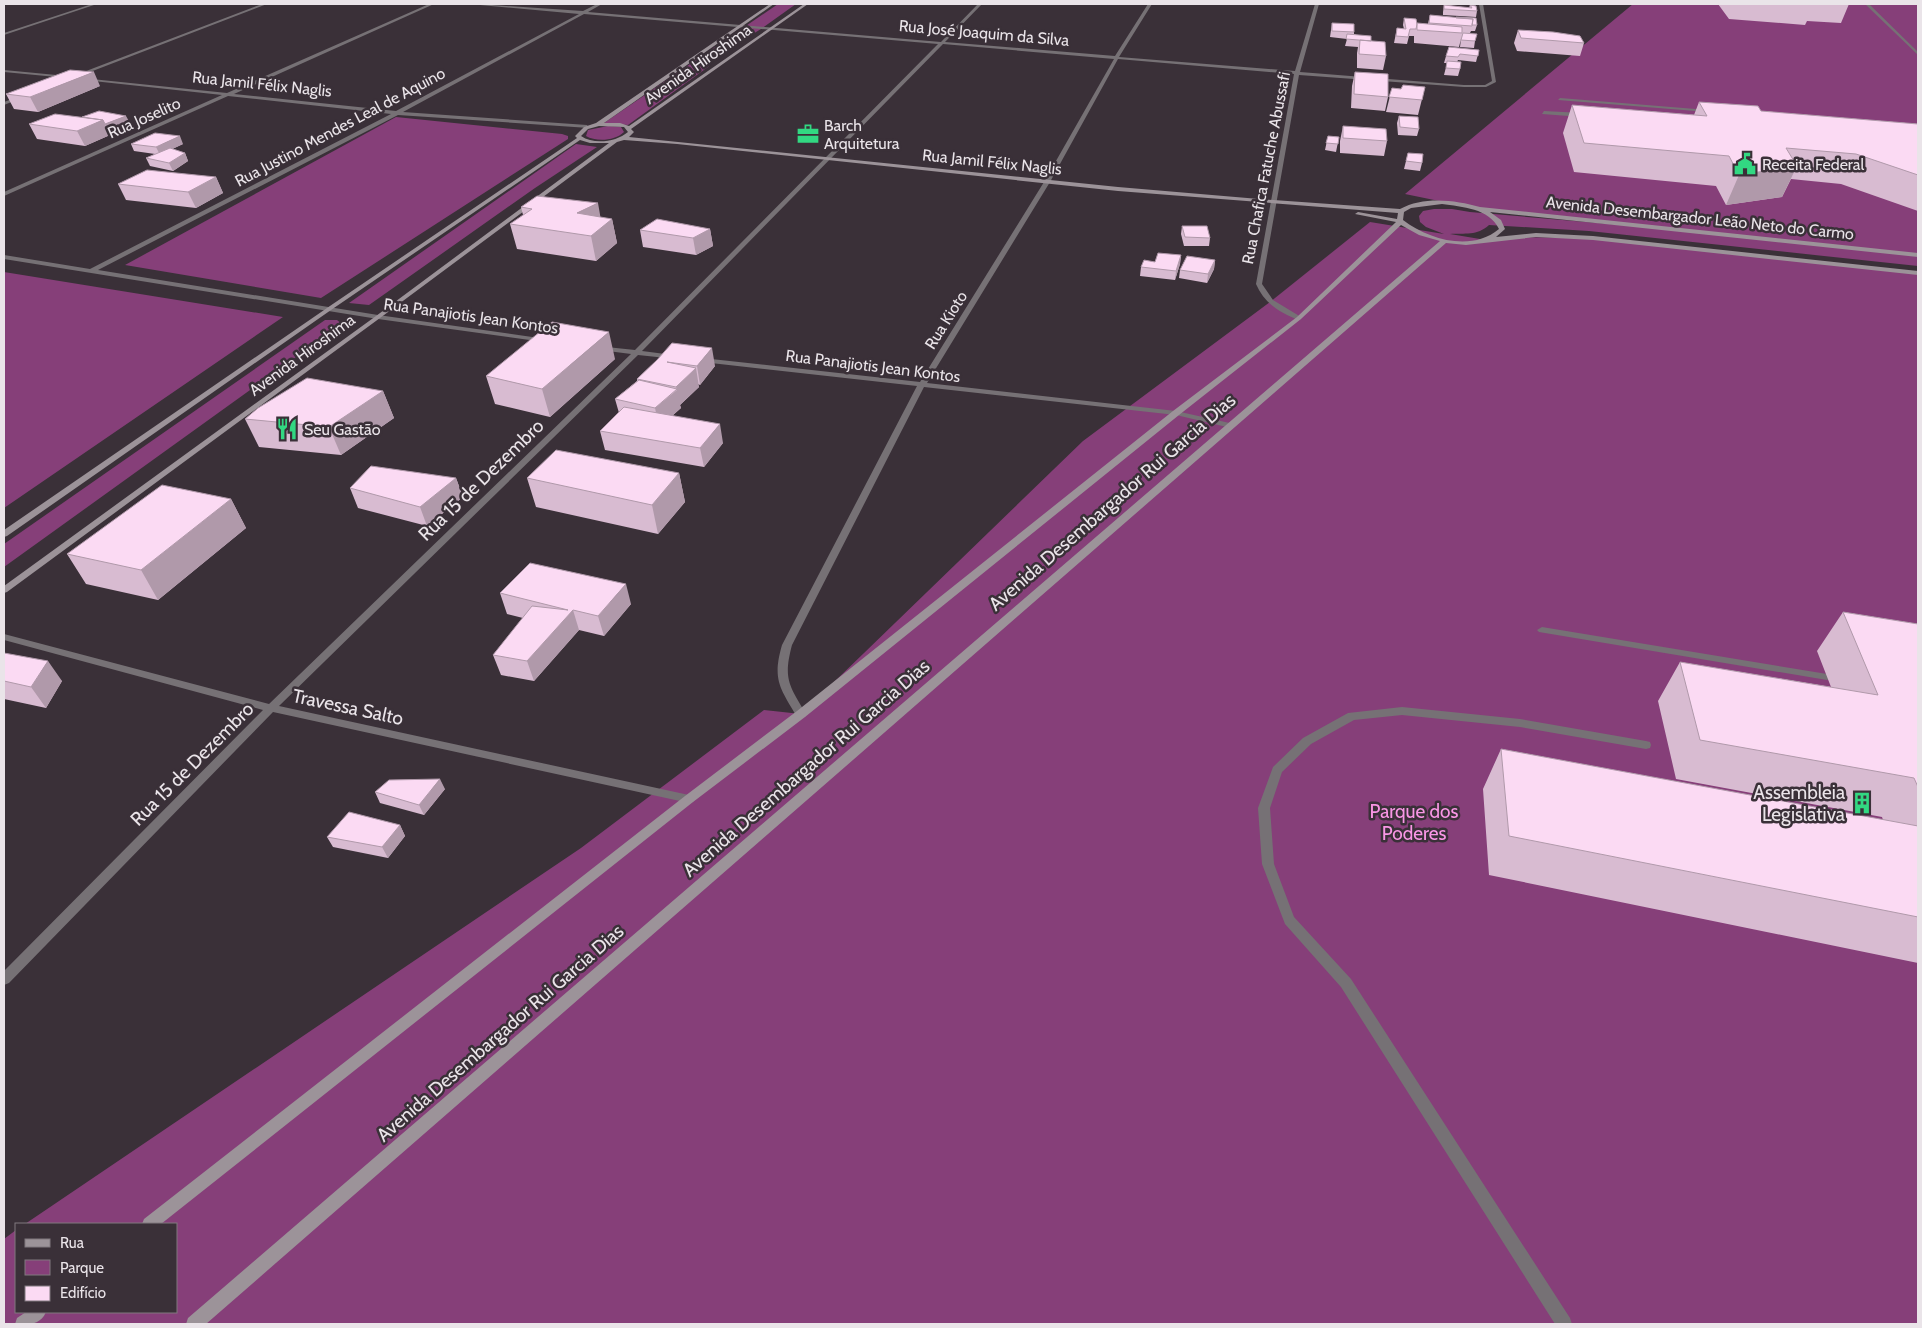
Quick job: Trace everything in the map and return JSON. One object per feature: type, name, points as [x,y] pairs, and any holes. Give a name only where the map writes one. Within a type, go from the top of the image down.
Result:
[{"type":"main road","name":"Avenida Hiroshima","points":[[596,125],[772,4]]},
{"type":"main road","name":"Avenida Hiroshima","points":[[624,138],[631,130],[806,4]]},
{"type":"main road","points":[[1595,4],[1617,4]]},
{"type":"main road","name":"Rua Jamil Félix Naglis","points":[[596,125],[620,124],[631,130],[684,142]]},
{"type":"main road","points":[[587,127],[596,125]]},
{"type":"main road","name":"Avenida Hiroshima","points":[[4,534],[579,136],[587,127]]},
{"type":"main road","points":[[579,136],[598,142],[624,138]]},
{"type":"main road","name":"Rua Jamil Félix Naglis","points":[[624,138],[684,142],[827,160],[1047,182],[1273,202],[1400,218]]},
{"type":"main road","name":"Avenida Hiroshima","points":[[4,590],[378,317],[615,140]]},
{"type":"main road","points":[[1400,218],[1410,206],[1442,202],[1478,209],[1500,222],[1502,230],[1497,236],[1486,240]]},
{"type":"main road","name":"Rua Jamil Félix Naglis","points":[[1298,205],[1400,218]]},
{"type":"main road","name":"Avenida Desembargador Leão Neto do Carmo","points":[[1478,209],[1918,254]]},
{"type":"main road","name":"Avenida Desembargador Rui Garcia Dias","points":[[150,1223],[689,798],[801,714],[1176,413],[1299,318],[1400,218]]},
{"type":"main road","name":"Avenida Desembargador Leão Neto do Carmo","points":[[1400,218],[1409,230],[1444,241],[1467,242],[1536,235],[1593,238],[1918,273]]},
{"type":"main road","name":"Avenida Desembargador Rui Garcia Dias","points":[[194,1324],[1444,241]]},
{"type":"main road","points":[[23,1324],[37,1313]]},
{"type":"street","points":[[4,34],[95,4]]},
{"type":"street","points":[[54,84],[265,4]]},
{"type":"street","name":"Rua Joselito","points":[[4,194],[432,4]]},
{"type":"street","name":"Rua José Joaquim da Silva","points":[[480,4],[944,42],[1297,74],[1486,86],[1494,82],[1481,4]]},
{"type":"street","name":"Rua Justino Mendes Leal de Aquino","points":[[91,271],[397,113],[600,4]]},
{"type":"street","name":"Rua 15 de Dezembro","points":[[4,980],[271,708],[636,353],[980,4]]},
{"type":"street","name":"Rua Kioto","points":[[801,714],[784,685],[780,668],[787,645],[921,386],[1047,182],[1117,57],[1150,4]]},
{"type":"street","name":"Rua Chafica Fatuche Abussafi","points":[[1299,318],[1263,296],[1259,284],[1297,74],[1317,4]]},
{"type":"street","points":[[1867,4],[1918,54]]},
{"type":"street","name":"Rua Jamil Félix Naglis","points":[[4,71],[397,113],[587,127]]},
{"type":"street","points":[[4,104],[29,94]]},
{"type":"street","points":[[1560,99],[1716,112]]},
{"type":"street","points":[[1658,106],[1660,114]]},
{"type":"street","points":[[1544,113],[1588,115]]},
{"type":"street","name":"Rua Jamil Félix Naglis","points":[[517,123],[579,136]]},
{"type":"street","name":"Rua Panajiotis Jean Kontos","points":[[4,257],[378,317],[550,341]]},
{"type":"street","points":[[588,346],[685,358]]},
{"type":"street","name":"Rua Panajiotis Jean Kontos","points":[[695,360],[1176,413],[1232,426]]},
{"type":"street","points":[[1542,630],[1827,677]]},
{"type":"street","name":"Travessa Salto","points":[[4,637],[271,708],[689,798]]},
{"type":"street","points":[[1564,1324],[1346,982],[1289,920],[1268,864],[1264,808],[1277,770],[1307,742],[1352,716],[1402,711],[1520,723],[1646,745]]},
{"type":"green space","points":[[778,4],[796,4],[761,29],[718,55],[708,67],[628,125],[604,123]]},
{"type":"green space","points":[[1633,4],[1918,4],[1918,255],[1478,209],[1405,194]]},
{"type":"green space","points":[[396,117],[562,134],[568,136],[568,139],[321,298],[125,265]]},
{"type":"green space","points":[[608,126],[621,127],[624,132],[616,137],[605,140],[586,136],[588,130]]},
{"type":"green space","points":[[576,144],[597,147],[535,188],[369,305],[349,303]]},
{"type":"green space","name":"Parque dos Poderes","points":[[1452,209],[1918,256],[1918,266],[1589,231],[1489,225],[1480,231],[1466,234],[1450,234],[1486,240],[1513,237],[1593,238],[1918,273],[1918,1324],[4,1324],[4,1239],[15,1231],[15,1313],[178,1313],[178,1223],[26,1223],[581,848],[764,710],[801,714],[1083,441],[1270,302],[1370,222],[1444,234],[1426,227],[1420,222],[1419,216],[1423,211]]},
{"type":"green space","points":[[4,272],[283,317],[4,508]]},
{"type":"green space","points":[[325,320],[337,320],[342,324],[4,567],[4,544]]},
{"type":"building","points":[[1444,5],[1472,8],[1470,5],[1476,6],[1477,11],[1444,9]]},
{"type":"building","points":[[1430,15],[1473,19],[1472,26],[1429,23]]},
{"type":"building","points":[[1456,17],[1476,18],[1477,25],[1472,25],[1473,19]]},
{"type":"building","points":[[1404,18],[1416,19],[1416,29],[1410,29],[1408,37],[1396,36],[1397,28],[1406,29]]},
{"type":"building","points":[[1332,23],[1354,24],[1354,32],[1332,31]]},
{"type":"building","points":[[1417,23],[1462,27],[1462,33],[1417,30]]},
{"type":"building","points":[[1518,30],[1580,36],[1584,43],[1521,38]]},
{"type":"building","points":[[1463,33],[1477,34],[1475,41],[1461,40]]},
{"type":"building","points":[[1347,34],[1371,36],[1371,41],[1346,39]]},
{"type":"building","points":[[1360,40],[1385,42],[1386,56],[1359,54]]},
{"type":"building","points":[[1449,47],[1479,50],[1478,56],[1460,54],[1458,57],[1446,56]]},
{"type":"building","points":[[1447,61],[1461,62],[1460,69],[1446,68]]},
{"type":"building","points":[[70,70],[94,72],[30,97],[6,94]]},
{"type":"building","points":[[1355,72],[1388,74],[1388,97],[1354,94]]},
{"type":"building","points":[[1403,85],[1425,87],[1422,100],[1389,97],[1392,88],[1401,89]]},
{"type":"building","points":[[1699,102],[1758,106],[1761,111],[1918,124],[1918,175],[1856,154],[1786,148],[1797,166],[1739,175],[1729,156],[1584,143],[1572,105],[1707,116]]},
{"type":"building","points":[[99,111],[126,116],[105,124],[103,120],[82,117]]},
{"type":"building","points":[[55,114],[103,120],[77,131],[29,124]]},
{"type":"building","points":[[1399,116],[1418,117],[1419,129],[1400,127]]},
{"type":"building","points":[[1343,126],[1386,129],[1387,141],[1343,138]]},
{"type":"building","points":[[155,133],[180,136],[156,147],[131,144]]},
{"type":"building","points":[[1328,136],[1339,137],[1338,144],[1326,143]]},
{"type":"building","points":[[170,148],[185,153],[169,163],[146,158]]},
{"type":"building","points":[[1408,153],[1423,154],[1422,163],[1406,161]]},
{"type":"building","points":[[147,170],[216,177],[188,192],[118,184]]},
{"type":"building","points":[[537,196],[598,203],[577,213],[612,219],[591,236],[510,224],[532,209],[521,207]]},
{"type":"building","points":[[657,219],[710,229],[693,238],[640,230]]},
{"type":"building","points":[[1182,226],[1207,226],[1210,238],[1185,237]]},
{"type":"building","points":[[1158,253],[1181,255],[1176,271],[1141,267],[1144,260],[1155,262]]},
{"type":"building","points":[[1187,256],[1215,260],[1208,274],[1180,270]]},
{"type":"building","points":[[552,322],[609,332],[542,389],[486,376]]},
{"type":"building","points":[[672,343],[712,348],[697,366],[667,362],[696,368],[676,387],[637,379],[657,360]]},
{"type":"building","points":[[307,378],[383,391],[329,427],[245,419],[258,408]]},
{"type":"building","points":[[639,380],[677,389],[655,408],[615,399]]},
{"type":"building","points":[[624,407],[720,424],[700,448],[600,431]]},
{"type":"building","points":[[556,450],[679,473],[652,505],[527,478]]},
{"type":"building","points":[[371,466],[456,478],[420,507],[350,488]]},
{"type":"building","points":[[162,485],[231,499],[141,570],[67,554]]},
{"type":"building","points":[[530,563],[626,584],[598,616],[573,610],[527,661],[493,655],[532,606],[568,610],[500,593]]},
{"type":"building","points":[[1843,612],[1918,624],[1918,787],[1914,778],[1700,740],[1680,662],[1878,695]]},
{"type":"building","points":[[4,653],[48,661],[31,687],[4,681]]},
{"type":"building","points":[[1501,749],[1918,826],[1918,917],[1509,836]]},
{"type":"building","points":[[440,779],[419,805],[375,792],[389,780]]},
{"type":"building","points":[[349,812],[400,825],[382,847],[327,837]]},
{"type":"place","name":"Barch Arquitetura","points":[[808,134]]},
{"type":"place","name":"Receita Federal","points":[[1745,164]]},
{"type":"place","name":"Seu Gastão","points":[[287,429]]},
{"type":"place","name":"Assembleia Legislativa","points":[[1862,803]]}]
